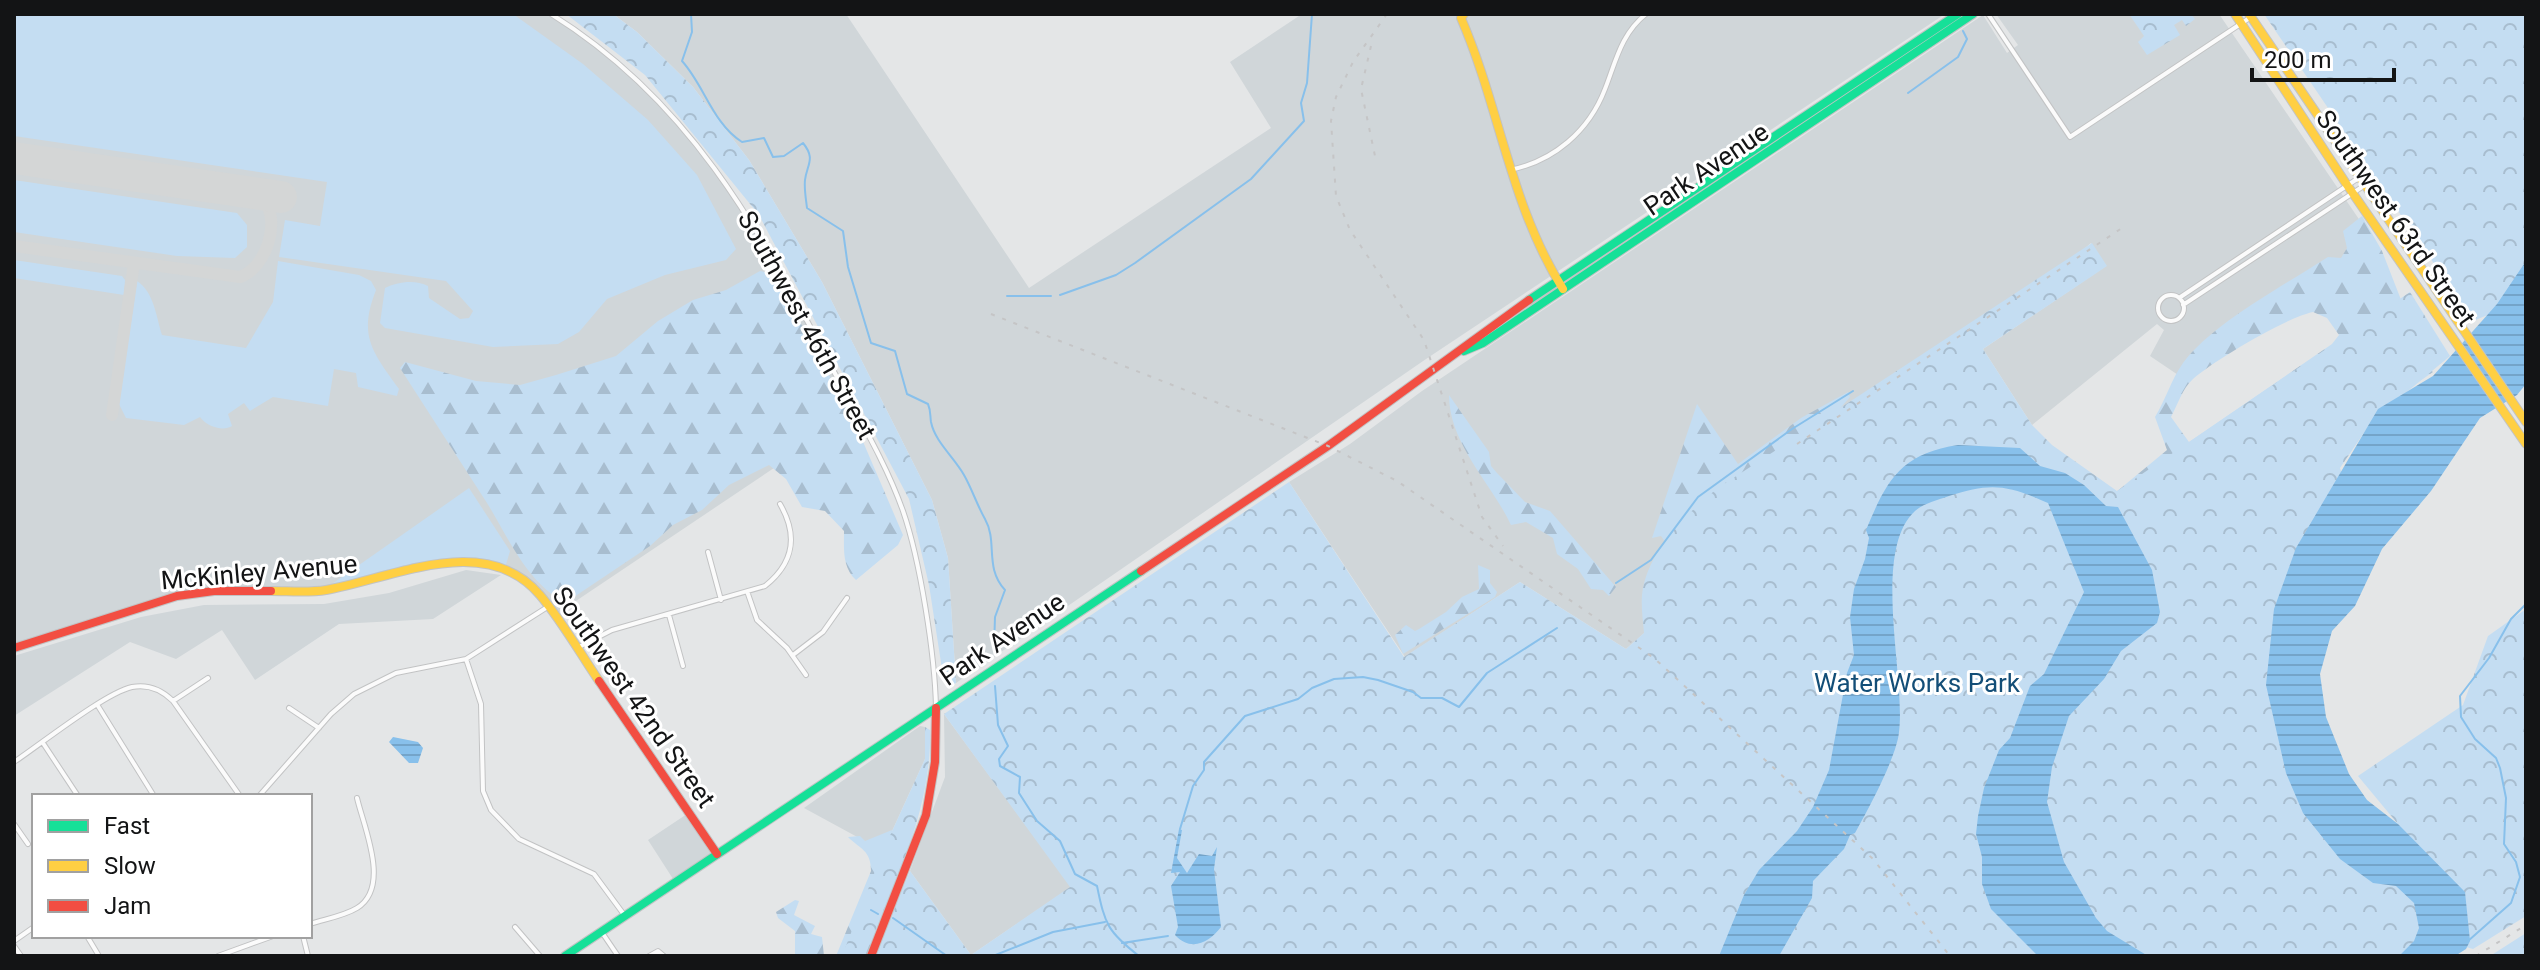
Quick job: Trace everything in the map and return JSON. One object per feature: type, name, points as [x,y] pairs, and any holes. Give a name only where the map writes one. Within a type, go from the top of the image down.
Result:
[{"type":"main road","points":[[1464,14],[1461,18],[1486,76],[1526,225],[1560,286]]},
{"type":"main road","name":"Park Avenue","points":[[1560,286],[1958,14]]},
{"type":"main road","name":"Park Avenue","points":[[565,956],[1328,446],[1459,353],[1480,333],[1560,286],[1973,14]]},
{"type":"main road","name":"Southwest 63rd Street","points":[[2235,14],[2526,444]]},
{"type":"main road","name":"Southwest 63rd Street","points":[[2250,16],[2526,422]]},
{"type":"main road","name":"McKinley Avenue","points":[[14,648],[177,596],[214,591],[322,591],[461,560],[488,563],[510,571]]},
{"type":"main road","name":"Southwest 42nd Street","points":[[510,571],[530,584],[549,606],[717,854]]},
{"type":"main road","points":[[871,956],[926,815],[935,762],[936,708]]},
{"type":"street","name":"Southwest 46th Street","points":[[551,14],[620,64],[667,109],[721,173],[766,245],[880,459],[903,510],[931,658],[936,708]]},
{"type":"street","points":[[1510,170],[1548,156],[1583,126],[1600,101],[1624,38],[1646,14]]},
{"type":"street","points":[[1988,14],[2070,137],[2250,16]]},
{"type":"street","points":[[2183,305],[2363,181]]},
{"type":"street","points":[[2179,298],[2363,181]]},
{"type":"street","points":[[2168,295],[2179,298],[2183,305],[2182,314],[2176,320],[2161,316],[2161,300],[2168,295]]},
{"type":"street","points":[[577,648],[603,633],[748,593],[774,579],[789,556],[792,534],[780,504]]},
{"type":"street","points":[[708,552],[721,600]]},
{"type":"street","points":[[748,593],[757,620],[793,655],[806,675]]},
{"type":"street","points":[[793,655],[823,632],[847,598]]},
{"type":"street","points":[[261,794],[319,728],[354,694],[381,679],[466,659],[549,606]]},
{"type":"street","points":[[669,615],[683,666]]},
{"type":"street","points":[[466,659],[481,704],[483,791],[491,810],[519,839],[588,869],[625,916]]},
{"type":"street","points":[[173,701],[208,678]]},
{"type":"street","points":[[14,762],[128,688],[153,688],[173,701],[239,794]]},
{"type":"street","points":[[98,706],[153,794]]},
{"type":"street","points":[[289,708],[319,728]]},
{"type":"street","points":[[43,743],[77,794]]},
{"type":"street","points":[[312,923],[358,907],[372,890],[375,875],[357,798]]},
{"type":"street","points":[[14,824],[28,844]]},
{"type":"street","points":[[515,927],[540,956]]},
{"type":"street","points":[[21,956],[14,943],[32,929]]},
{"type":"street","points":[[601,931],[618,956]]},
{"type":"street","points":[[88,938],[99,956]]},
{"type":"street","points":[[218,956],[268,938]]},
{"type":"street","points":[[649,956],[658,951],[664,956]]},
{"type":"shaded area","points":[[14,14],[551,14],[620,64],[686,130],[721,173],[766,245],[856,413],[555,615],[530,584],[496,565],[461,560],[322,591],[238,591],[177,596],[14,648]]},
{"type":"shaded area","points":[[613,14],[846,14],[1029,288],[1271,128],[1230,62],[1302,14],[1945,14],[1426,359],[956,683],[948,558],[932,500],[822,282],[749,160],[693,87],[637,32]]},
{"type":"shaded area","points":[[1996,14],[2219,14],[2380,250],[2187,381],[2150,356],[2164,330],[2157,324],[2032,425],[1983,349],[2106,266],[2091,243],[1626,649],[1520,582],[1405,657],[1289,482],[1350,444],[1422,391],[1983,15],[2007,53],[2018,45]]},
{"type":"shaded area","points":[[466,570],[501,575],[433,619],[339,624],[255,680],[222,630],[176,659],[130,642],[14,716],[14,656],[141,617],[204,605],[324,604],[389,593]]},
{"type":"shaded area","points":[[944,714],[1071,887],[971,955],[910,871],[945,777]]},
{"type":"shaded area","points":[[920,726],[925,727],[925,759],[883,851],[804,808]]},
{"type":"shaded area","points":[[690,812],[717,854],[675,882],[648,840]]},
{"type":"green space","points":[[14,14],[513,14],[583,64],[648,120],[697,175],[736,249],[726,260],[665,275],[607,299],[579,332],[558,344],[493,347],[385,328],[380,323],[385,288],[400,283],[428,286],[429,298],[460,319],[469,318],[473,311],[446,281],[279,257],[285,220],[320,226],[327,182],[14,136]]},
{"type":"green space","points":[[566,14],[613,14],[637,32],[693,87],[749,160],[822,282],[932,500],[948,558],[956,683],[948,687],[944,682],[929,585],[909,499],[759,215],[645,75]]},
{"type":"green space","points":[[2129,14],[2191,14],[2195,19],[2186,26],[2182,20],[2174,25],[2180,35],[2147,55],[2138,42],[2144,36]]},
{"type":"green space","points":[[2264,14],[2526,14],[2526,277],[2507,307],[2473,321]]},
{"type":"green space","points":[[14,180],[237,213],[247,225],[247,247],[235,258],[177,256],[14,232]]},
{"type":"green space","points":[[2362,216],[2382,251],[2405,310],[2393,343],[2433,372],[2378,410],[2115,493],[2167,450],[2155,417],[2175,376],[2196,348],[2231,319],[2328,257],[2341,258],[2347,248],[2343,231]],"holes":[[[2313,312],[2327,318],[2339,335],[2332,344],[2189,442],[2171,417],[2193,379],[2233,351],[2286,322]]]},
{"type":"green space","name":"Water Works Park","points":[[2092,243],[2107,266],[1983,349],[2032,425],[2052,445],[2117,491],[2410,292],[2450,356],[2372,421],[2340,468],[2347,489],[2278,675],[2424,902],[2415,956],[874,956],[910,871],[971,955],[1070,887],[944,714],[1289,482],[1404,657],[1520,582],[1626,649],[1644,633],[1642,595],[1651,563],[1681,522],[1706,498]]},
{"type":"green space","points":[[14,260],[122,276],[125,280],[124,295],[14,278]]},
{"type":"green space","points":[[278,261],[359,275],[371,281],[376,290],[368,332],[375,353],[399,389],[397,396],[358,387],[356,373],[334,369],[328,406],[273,397],[250,411],[244,403],[228,414],[232,426],[224,428],[210,425],[200,417],[184,425],[126,418],[119,404],[137,281],[151,298],[162,335],[246,348],[273,302]]},
{"type":"green space","points":[[760,271],[774,274],[855,423],[903,535],[898,545],[856,580],[846,564],[844,531],[825,511],[802,507],[786,479],[769,465],[729,485],[702,510],[673,525],[650,546],[565,603],[551,594],[529,571],[400,368],[405,362],[476,381],[520,385],[616,356],[658,321],[693,300],[726,290]]},
{"type":"green space","points":[[1848,392],[1850,397],[1836,413],[1666,543],[1661,536],[1652,538],[1697,404],[1738,464],[1801,418]]},
{"type":"green space","points":[[1449,395],[1489,452],[1491,466],[1525,502],[1550,511],[1616,587],[1609,596],[1603,590],[1591,589],[1578,569],[1557,554],[1553,538],[1526,522],[1511,525],[1464,447],[1451,413]]},
{"type":"green space","points":[[469,488],[510,551],[505,568],[461,560],[322,591]]},
{"type":"green space","points":[[1478,565],[1490,570],[1490,583],[1497,592],[1495,597],[1403,654],[1395,635],[1406,625],[1415,631],[1419,629],[1446,612],[1462,597],[1479,589]]},
{"type":"green space","points":[[2526,609],[2526,916],[2473,949],[2459,945],[2436,870],[2358,776],[2463,705],[2488,636]]},
{"type":"green space","points":[[925,727],[930,730],[929,760],[925,789],[909,846],[865,956],[842,956],[883,851],[925,759]]},
{"type":"green space","points":[[892,830],[887,891],[891,896],[867,956],[836,956],[871,871],[867,854],[848,837],[860,836],[865,841]]},
{"type":"green space","points":[[795,900],[799,901],[794,915],[815,926],[811,934],[822,937],[824,956],[795,956],[795,931],[778,918],[776,912]]},
{"type":"green space","points":[[2526,933],[2526,956],[2490,956]]},
{"type":"water","points":[[2526,261],[2526,384],[2517,395],[2480,418],[2431,491],[2382,549],[2355,606],[2332,631],[2320,674],[2326,717],[2349,774],[2367,800],[2398,824],[2465,892],[2470,941],[2466,949],[2455,956],[2399,956],[2414,941],[2419,928],[2414,903],[2396,886],[2373,883],[2340,859],[2303,813],[2286,773],[2266,685],[2274,609],[2296,548],[2378,409],[2433,376],[2497,304]]},
{"type":"water","points":[[1958,445],[2020,448],[2040,466],[2065,473],[2084,485],[2106,506],[2118,507],[2152,570],[2160,612],[2157,623],[2121,651],[2104,679],[2069,716],[2052,767],[2047,802],[2064,862],[2096,918],[2107,931],[2148,956],[2038,956],[1991,909],[1982,884],[1982,857],[1976,834],[1984,788],[1999,750],[2010,738],[2030,686],[2044,674],[2084,592],[2048,503],[2022,492],[1988,487],[1923,506],[1915,511],[1902,530],[1892,584],[1899,732],[1888,768],[1855,833],[1850,835],[1844,849],[1813,881],[1812,898],[1779,956],[1719,956],[1744,895],[1759,870],[1797,831],[1813,807],[1829,770],[1847,673],[1854,655],[1850,617],[1854,589],[1865,559],[1869,538],[1866,530],[1881,497],[1898,472],[1909,463],[1938,449]]},
{"type":"water","points":[[393,737],[418,742],[423,748],[418,763],[409,763],[389,742]]},
{"type":"water","points":[[1179,829],[1182,830],[1177,858],[1187,873],[1199,854],[1212,856],[1217,847],[1214,869],[1221,927],[1200,943],[1187,943],[1175,935],[1178,927],[1171,886],[1180,872],[1171,873]]},
{"type":"waterway","points":[[691,14],[692,32],[682,61],[723,125],[742,142],[764,138],[773,157],[784,156],[803,143],[810,158],[805,183],[807,208],[843,231],[848,267],[871,343],[895,351],[907,394],[928,404],[936,436],[970,486],[989,528],[995,572],[1005,590],[995,617],[994,648]]},
{"type":"waterway","points":[[1060,295],[1116,275],[1135,263],[1251,179],[1304,121],[1301,103],[1307,83],[1312,14]]},
{"type":"waterway","points":[[1908,93],[1958,57],[1967,39],[1963,31]]},
{"type":"waterway","points":[[1007,296],[1051,296]]},
{"type":"waterway","points":[[1616,583],[1651,560],[1698,497],[1792,429],[1853,391]]},
{"type":"waterway","points":[[2468,941],[2511,903],[2520,877],[2516,862],[2504,844],[2506,798],[2500,768],[2496,758],[2475,739],[2461,717],[2460,696],[2489,658],[2511,619],[2526,604]]},
{"type":"waterway","points":[[1180,829],[1193,786],[1204,770],[1204,762],[1245,716],[1298,699],[1312,688],[1334,679],[1363,677],[1413,692],[1421,698],[1442,698],[1459,707],[1487,673],[1557,628]]},
{"type":"waterway","points":[[995,686],[998,725],[1008,746],[999,759],[1000,766],[1020,777],[1019,793],[1037,821],[1060,841],[1075,874],[1097,886],[1109,927],[1139,956]]},
{"type":"waterway","points":[[871,910],[878,914]]},
{"type":"waterway","points":[[893,918],[947,956]]},
{"type":"waterway","points":[[993,956],[1053,932],[1105,922]]},
{"type":"waterway","points":[[1122,943],[1168,936]]},
{"type":"taxiway","points":[[14,246],[240,277],[249,272],[264,254],[271,232],[269,209],[264,200],[247,192]]},
{"type":"taxiway","points":[[112,415],[134,263]]},
{"type":"runway","points":[[14,158],[281,197]]},
{"type":"railway","points":[[1387,14],[1353,62],[1336,97],[1331,121],[1336,196],[1350,230],[1424,340],[1482,517],[1503,546]]},
{"type":"railway","points":[[1371,46],[1361,89],[1375,156]]},
{"type":"railway","points":[[1797,444],[2122,228]]},
{"type":"railway","points":[[991,314],[1328,446],[1397,481],[1654,658],[1873,859],[1950,956]]},
{"type":"railway","points":[[2476,956],[2526,925]]},
{"type":"traffic: fast","points":[[1529,300],[1958,14]]},
{"type":"traffic: fast","points":[[1464,351],[1483,343],[1973,14]]},
{"type":"traffic: fast","points":[[565,956],[1141,571]]},
{"type":"traffic: slow","points":[[1464,14],[1461,18],[1530,224],[1563,289]]},
{"type":"traffic: slow","points":[[2235,14],[2345,182],[2526,444]]},
{"type":"traffic: slow","points":[[2249,14],[2526,422]]},
{"type":"traffic: slow","points":[[271,591],[326,590],[438,564],[466,562],[493,566],[518,576],[540,595],[599,681]]},
{"type":"traffic: jam","points":[[1141,571],[1328,446],[1529,300]]},
{"type":"traffic: jam","points":[[14,648],[177,596],[214,591],[271,591]]},
{"type":"traffic: jam","points":[[599,681],[717,854]]},
{"type":"traffic: jam","points":[[871,956],[926,815],[935,762],[936,708]]}]
